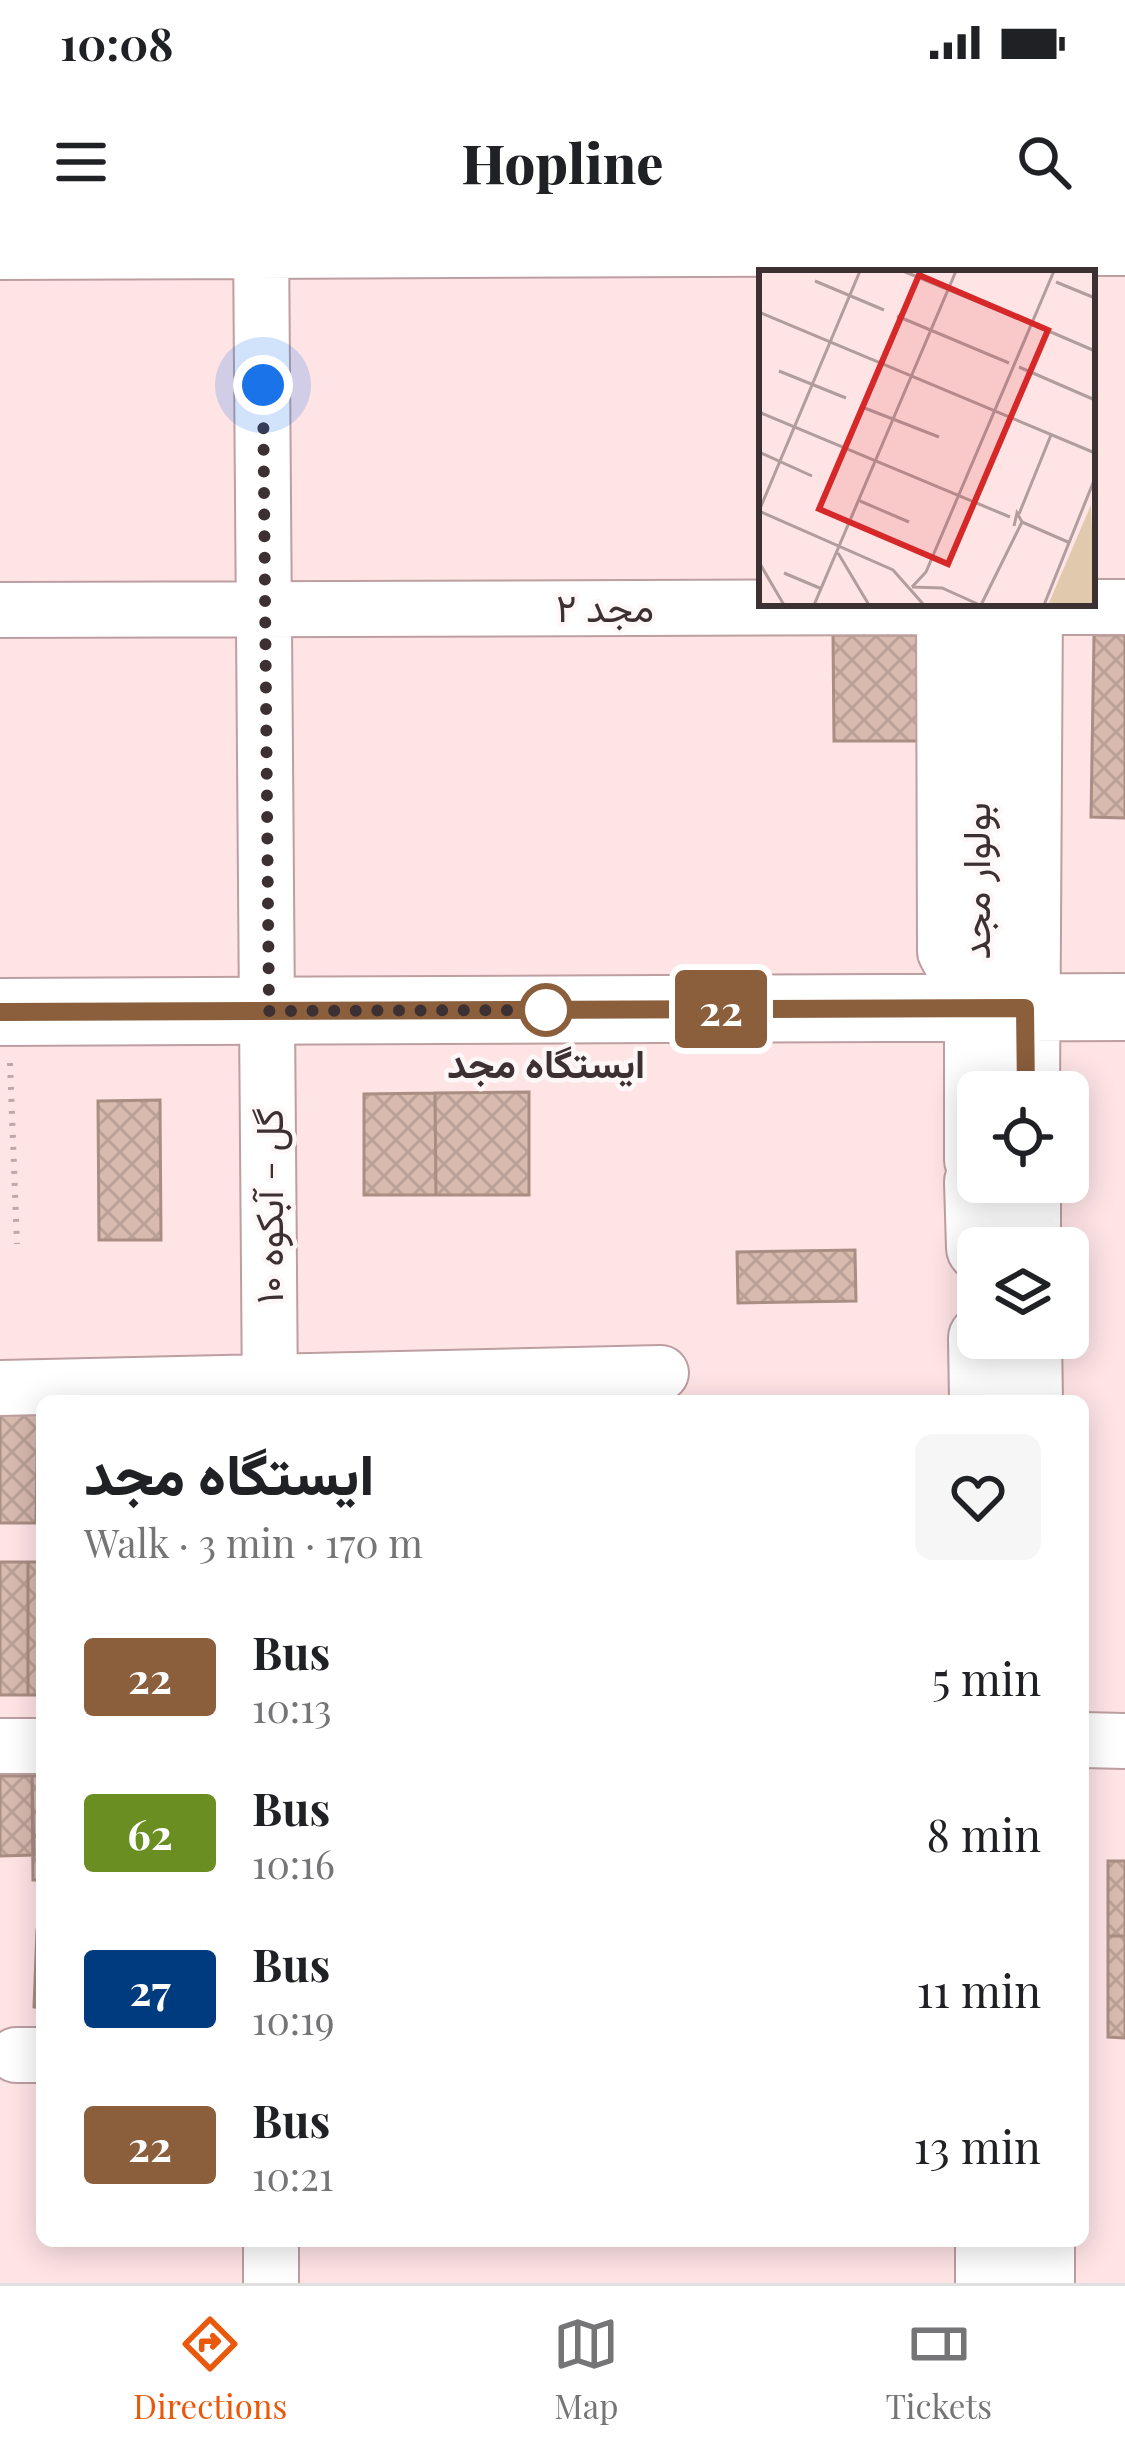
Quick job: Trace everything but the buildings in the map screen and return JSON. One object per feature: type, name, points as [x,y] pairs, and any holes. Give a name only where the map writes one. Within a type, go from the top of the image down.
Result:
[{"type":"main road","name":"بولوار مجد","points":[[985,606],[1001,929],[1000,1008],[991,1071]]},
{"type":"main road","points":[[4,1012],[1125,1007]]},
{"type":"main road","name":"بولوار مجد","points":[[1000,1008],[1020,1071]]},
{"type":"main road","points":[[982,1359],[983,1395]]},
{"type":"main road","points":[[1028,1359],[1029,1395]]},
{"type":"main road","points":[[989,2247],[989,2283]]},
{"type":"main road","points":[[1041,2247],[1041,2283]]},
{"type":"street","points":[[0,252],[261,246],[987,254],[1125,248]]},
{"type":"street","name":"گل - آبکوه ۱۰","points":[[261,246],[270,1393]]},
{"type":"street","name":"مجد ۲","points":[[0,610],[759,606]]},
{"type":"street","points":[[985,606],[945,952],[1000,1008]]},
{"type":"street","name":"مجد ۲","points":[[1055,606],[1125,607]]},
{"type":"street","points":[[0,1388],[270,1393],[661,1373]]},
{"type":"street","points":[[1089,1740],[1125,1741]]},
{"type":"street","points":[[0,1746],[36,1746]]},
{"type":"street","points":[[271,2247],[271,2283]]},
{"type":"path","points":[[4,1012],[17,1244]]},
{"type":"bus line","name":"22","points":[[0,1012],[1025,1008],[1026,1071]]},
{"type":"place","name":"ایستگاه مجد","points":[[546,1010]]},
{"type":"route","points":[[263,385],[269,1011],[546,1010]]}]
